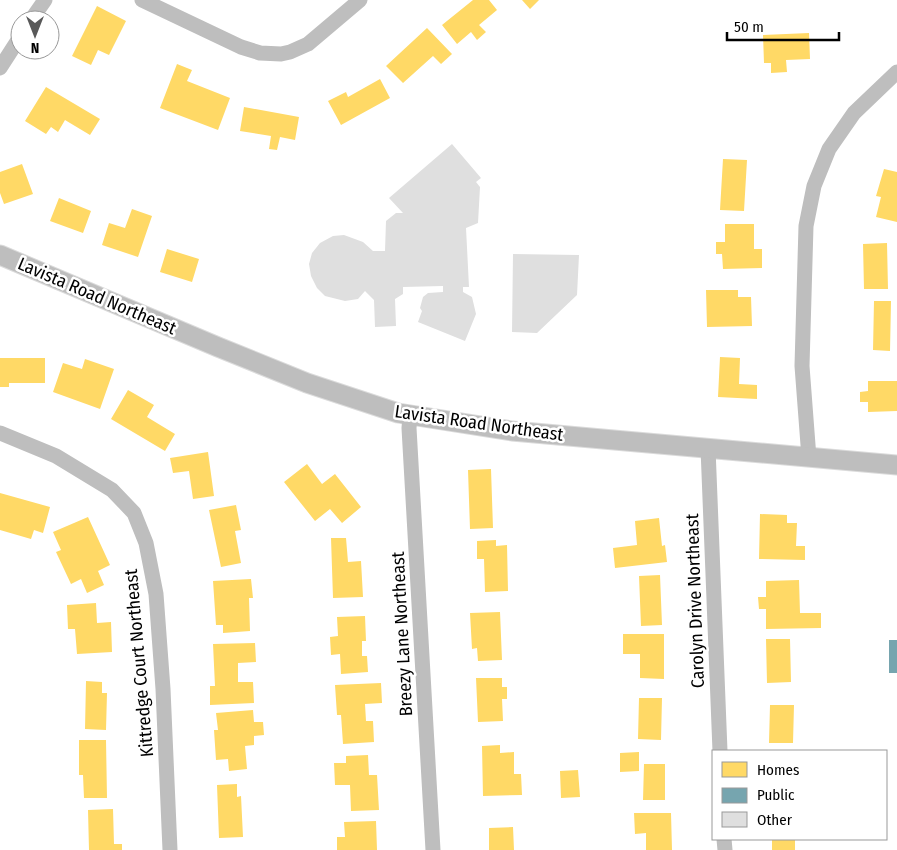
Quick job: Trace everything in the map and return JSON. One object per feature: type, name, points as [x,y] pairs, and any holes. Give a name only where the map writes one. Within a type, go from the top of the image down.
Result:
[{"type":"main road","name":"Lavista Road Northeast","points":[[0,255],[307,383],[410,416],[512,431],[897,466]]},
{"type":"street","points":[[142,0],[241,47],[260,53],[281,54],[308,44],[360,0]]},
{"type":"street","points":[[0,68],[10,52]]},
{"type":"street","points":[[810,458],[802,366],[806,226],[814,186],[829,149],[854,113],[897,72]]},
{"type":"street","name":"Breezy Lane Northeast","points":[[410,416],[433,850]]},
{"type":"street","name":"Kittredge Court Northeast","points":[[0,433],[56,456],[112,490],[134,513],[146,543],[156,594],[163,689],[170,850]]},
{"type":"street","name":"Carolyn Drive Northeast","points":[[708,448],[720,750]]},
{"type":"building: Homes","points":[[473,0],[489,0],[497,10],[479,25],[486,32],[477,40],[471,32],[457,44],[442,25]]},
{"type":"building: Homes","points":[[522,0],[539,0],[530,9]]},
{"type":"building: Homes","points":[[97,6],[126,21],[109,55],[98,50],[91,65],[72,56]]},
{"type":"building: Homes","points":[[427,28],[452,54],[441,64],[433,56],[403,83],[386,66]]},
{"type":"building: Homes","points":[[809,33],[810,59],[786,60],[787,72],[771,73],[771,63],[764,63],[763,35]]},
{"type":"building: Homes","points":[[177,64],[192,70],[187,81],[230,98],[218,130],[160,108]]},
{"type":"building: Homes","points":[[380,79],[390,98],[341,125],[328,101],[346,92],[348,97]]},
{"type":"building: Homes","points":[[46,87],[100,119],[90,135],[65,120],[58,132],[51,127],[46,134],[25,121]]},
{"type":"building: Homes","points":[[244,107],[299,117],[295,140],[280,137],[277,150],[269,149],[271,136],[240,131]]},
{"type":"building: Homes","points":[[723,159],[747,160],[744,211],[720,210]]},
{"type":"building: Homes","points":[[22,164],[33,194],[4,204],[0,193],[0,172]]},
{"type":"building: Homes","points":[[884,169],[897,172],[897,222],[876,217],[881,197],[876,196]]},
{"type":"building: Homes","points":[[59,198],[91,211],[83,233],[50,221]]},
{"type":"building: Homes","points":[[132,209],[152,216],[138,257],[102,245],[109,223],[125,228]]},
{"type":"building: Homes","points":[[725,224],[754,224],[754,249],[762,249],[762,268],[723,269],[722,254],[716,254],[716,242],[725,242]]},
{"type":"building: Homes","points":[[887,243],[888,289],[864,289],[863,244]]},
{"type":"building: Homes","points":[[167,249],[199,259],[192,282],[160,272]]},
{"type":"building: Homes","points":[[706,290],[738,290],[738,297],[751,297],[752,326],[707,327]]},
{"type":"building: Homes","points":[[874,301],[891,301],[890,351],[873,350]]},
{"type":"building: Homes","points":[[720,357],[740,358],[739,384],[757,385],[757,399],[718,397]]},
{"type":"building: Homes","points":[[0,358],[45,358],[45,383],[9,383],[9,387],[0,387]]},
{"type":"building: Homes","points":[[85,359],[114,369],[100,409],[53,392],[63,363],[82,369]]},
{"type":"building: Homes","points":[[868,381],[897,381],[897,411],[868,412],[868,402],[860,402],[860,392],[868,391]]},
{"type":"building: Homes","points":[[128,390],[154,405],[147,417],[175,434],[165,451],[111,419]]},
{"type":"building: Homes","points":[[208,452],[214,496],[193,499],[189,471],[173,473],[170,458]]},
{"type":"building: Homes","points":[[307,464],[322,484],[335,474],[361,507],[342,523],[330,509],[315,521],[284,482]]},
{"type":"building: Homes","points":[[491,469],[493,528],[470,529],[468,470]]},
{"type":"building: Homes","points":[[0,493],[50,507],[43,533],[34,530],[31,539],[0,530]]},
{"type":"building: Homes","points":[[236,505],[241,530],[235,531],[241,563],[221,567],[209,510]]},
{"type":"building: Homes","points":[[760,514],[787,515],[787,523],[797,523],[796,546],[805,546],[805,560],[759,559]]},
{"type":"building: Homes","points":[[88,517],[110,565],[98,571],[104,585],[87,593],[81,579],[71,584],[56,552],[61,550],[53,532]]},
{"type":"building: Homes","points":[[659,518],[662,546],[665,545],[667,562],[615,568],[613,548],[637,545],[635,521]]},
{"type":"building: Homes","points":[[331,538],[346,538],[348,562],[361,561],[363,597],[333,598]]},
{"type":"building: Homes","points":[[496,540],[496,546],[507,545],[508,591],[485,592],[484,559],[477,559],[477,541]]},
{"type":"building: Homes","points":[[660,575],[662,625],[641,626],[639,576]]},
{"type":"building: Homes","points":[[251,579],[253,598],[249,598],[250,631],[223,633],[223,625],[216,625],[213,581]]},
{"type":"building: Homes","points":[[799,580],[800,613],[821,613],[821,628],[766,629],[766,609],[759,609],[758,597],[766,597],[766,581]]},
{"type":"building: Homes","points":[[96,603],[97,623],[111,622],[112,652],[77,654],[75,629],[68,629],[67,605]]},
{"type":"building: Homes","points":[[500,612],[502,660],[478,661],[477,648],[472,649],[470,613]]},
{"type":"building: Homes","points":[[365,616],[366,641],[362,641],[362,656],[367,656],[368,672],[341,674],[340,654],[331,655],[330,637],[338,636],[337,617]]},
{"type":"building: Homes","points":[[623,634],[664,634],[664,679],[640,678],[640,654],[623,654]]},
{"type":"building: Homes","points":[[766,639],[790,639],[791,682],[767,683]]},
{"type":"building: Homes","points":[[255,643],[256,662],[238,663],[238,682],[253,682],[254,703],[210,705],[210,686],[215,686],[213,644]]},
{"type":"building: Homes","points":[[476,678],[502,678],[502,687],[507,687],[507,699],[502,699],[503,721],[478,722]]},
{"type":"building: Homes","points":[[86,681],[102,682],[102,693],[107,693],[106,730],[85,729]]},
{"type":"building: Homes","points":[[381,683],[382,703],[365,704],[366,721],[373,721],[374,742],[343,744],[341,715],[337,715],[335,685]]},
{"type":"building: Homes","points":[[639,698],[662,698],[661,740],[638,739]]},
{"type":"building: Homes","points":[[770,705],[794,705],[793,743],[769,743]]},
{"type":"building: Homes","points":[[253,710],[254,722],[263,722],[264,735],[254,736],[254,745],[245,746],[247,769],[229,771],[228,759],[216,760],[214,730],[218,730],[216,713]]},
{"type":"building: Homes","points":[[79,740],[106,740],[107,798],[84,798],[83,775],[79,775]]},
{"type":"building: Homes","points":[[500,745],[500,753],[514,752],[514,774],[521,774],[522,795],[483,796],[482,746]]},
{"type":"building: Homes","points":[[639,752],[639,771],[620,772],[620,753]]},
{"type":"building: Homes","points":[[368,755],[369,775],[377,775],[379,810],[351,811],[350,785],[335,785],[334,763],[346,763],[346,756]]},
{"type":"building: Homes","points":[[644,764],[665,764],[665,800],[643,800]]},
{"type":"building: Homes","points":[[578,770],[580,797],[561,798],[560,771]]},
{"type":"building: Homes","points":[[237,784],[237,797],[241,796],[243,837],[219,838],[217,785]]},
{"type":"building: Homes","points":[[113,809],[114,844],[122,844],[122,850],[89,850],[88,810]]},
{"type":"building: Homes","points":[[634,813],[671,813],[672,850],[646,850],[646,833],[635,834]]},
{"type":"building: Homes","points":[[376,821],[377,850],[337,850],[337,837],[345,837],[344,822]]},
{"type":"building: Homes","points":[[513,827],[514,850],[489,850],[489,828]]},
{"type":"building: Homes","points":[[772,840],[795,840],[795,850],[772,850]]},
{"type":"building: Public","points":[[889,640],[897,640],[897,673],[889,673]]},
{"type":"building: Other","points":[[452,144],[481,178],[476,182],[480,187],[478,223],[466,228],[469,287],[463,287],[463,292],[472,297],[476,314],[465,341],[418,322],[422,311],[420,308],[423,297],[428,293],[443,292],[443,286],[403,287],[403,294],[395,299],[396,326],[375,327],[374,300],[365,291],[358,299],[345,301],[325,296],[317,288],[311,276],[309,264],[312,253],[320,243],[333,236],[344,235],[363,242],[373,251],[385,251],[386,221],[396,213],[403,213],[389,198]]},
{"type":"building: Other","points":[[513,254],[579,255],[577,295],[537,333],[512,332]]}]
